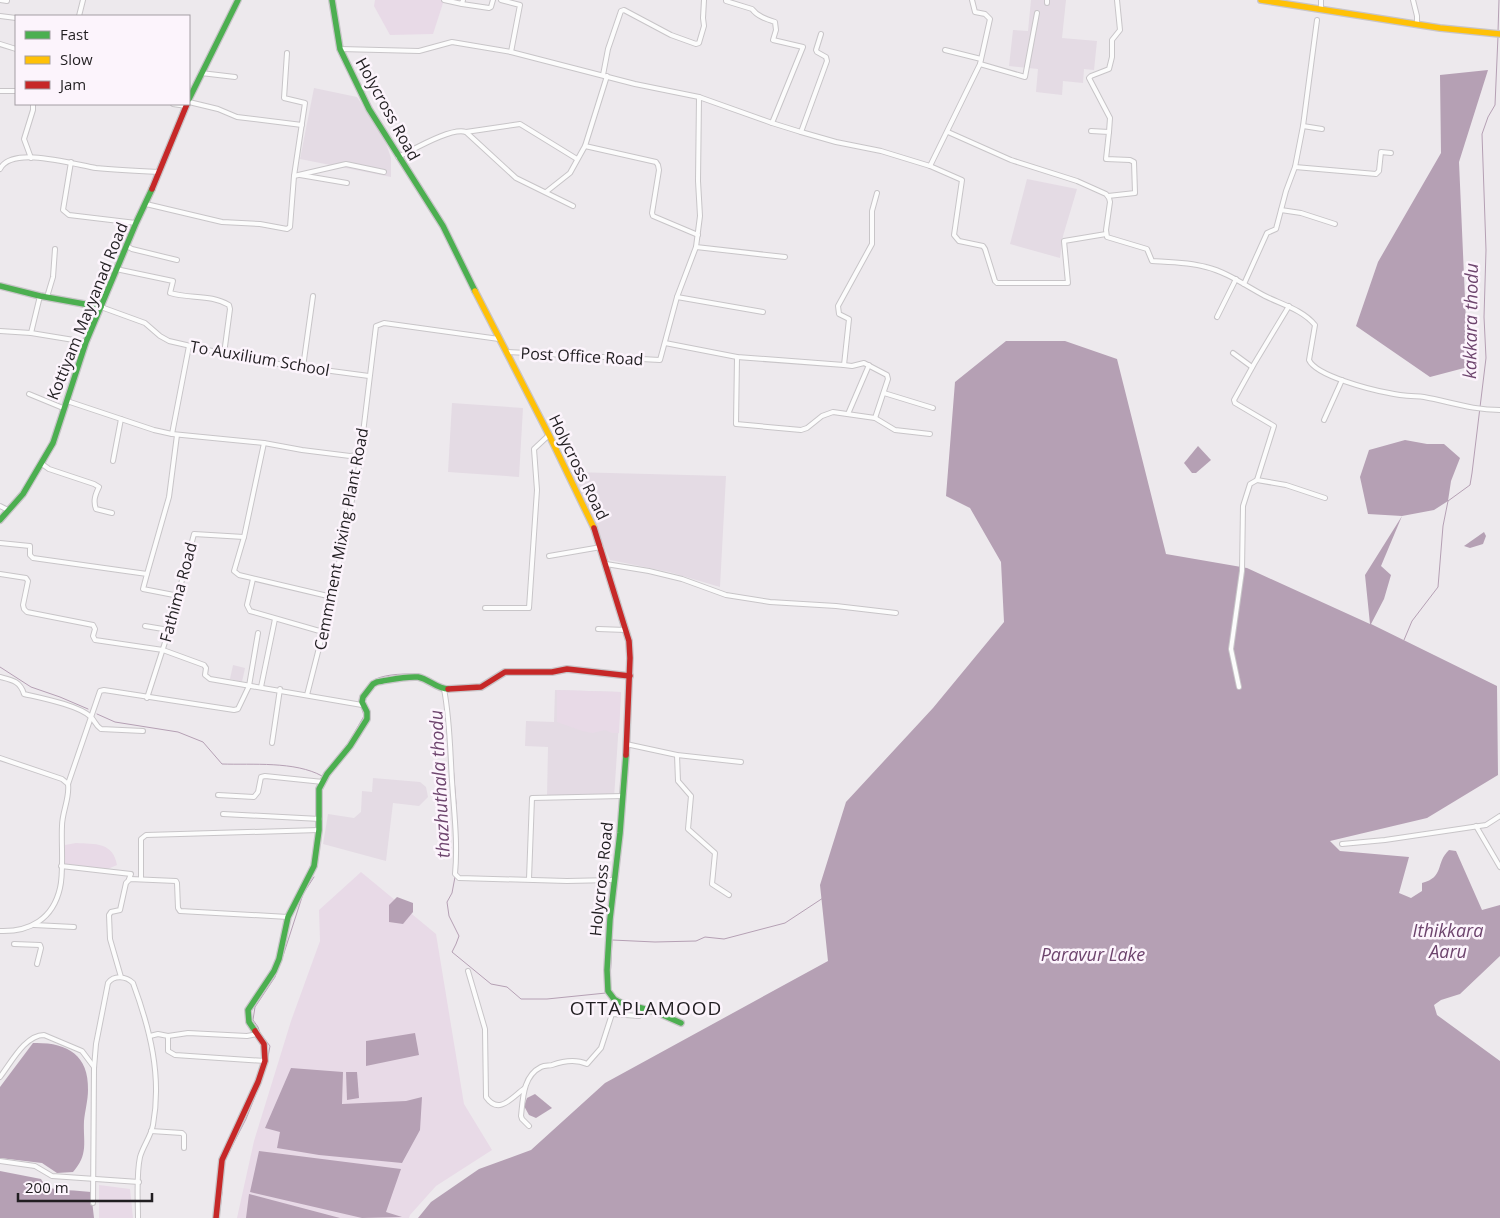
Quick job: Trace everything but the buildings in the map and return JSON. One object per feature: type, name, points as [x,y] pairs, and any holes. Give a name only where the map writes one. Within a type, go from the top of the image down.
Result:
[{"type":"main road","name":"Kottiyam Mayyanad Road","points":[[190,97],[238,0]]},
{"type":"main road","name":"Holycross Road","points":[[332,0],[340,49],[369,109],[443,226],[549,434],[601,547],[629,641],[630,676],[620,833],[613,880],[607,970],[610,994],[619,1002],[644,1009]]},
{"type":"main road","points":[[1261,0],[1417,24],[1500,34]]},
{"type":"main road","name":"Kottiyam Mayyanad Road","points":[[0,520],[23,494],[53,442],[86,342],[136,223],[146,204],[186,105]]},
{"type":"main road","points":[[0,286],[40,296],[101,307]]},
{"type":"main road","points":[[216,1218],[222,1160],[258,1082],[265,1061],[264,1044],[249,1022],[248,1010],[274,971],[279,959],[288,917],[314,866],[320,819],[319,789],[327,774],[350,746],[367,719],[367,712],[362,705],[363,697],[374,684],[382,681],[420,678],[444,689],[481,687],[505,672],[552,672],[567,669],[630,676]]},
{"type":"main road","points":[[644,1009],[682,1023]]},
{"type":"street","points":[[0,0],[7,0]]},
{"type":"street","points":[[79,15],[83,0]]},
{"type":"street","points":[[444,0],[489,8],[493,0]]},
{"type":"street","points":[[501,0],[520,5],[510,52]]},
{"type":"street","points":[[546,192],[570,173],[585,146],[605,76],[608,49],[621,11],[624,10],[671,35],[696,44],[699,43],[704,26],[704,0]]},
{"type":"street","points":[[726,0],[752,9],[765,19],[774,22],[776,30],[774,40],[803,48],[772,124]]},
{"type":"street","points":[[930,166],[981,62],[990,19],[985,14],[975,12],[972,0]]},
{"type":"street","points":[[948,132],[1011,160],[1077,181],[1108,196],[1133,195],[1136,191],[1134,162],[1132,160],[1106,159],[1110,118],[1089,78],[1108,69],[1112,57],[1112,40],[1120,30],[1117,0]]},
{"type":"street","points":[[1321,0],[1321,10]]},
{"type":"street","points":[[1413,0],[1417,24]]},
{"type":"street","points":[[945,50],[1025,77],[1037,13]]},
{"type":"street","points":[[0,16],[15,18]]},
{"type":"street","points":[[1244,284],[1267,233],[1276,229],[1295,167],[1304,126],[1317,20]]},
{"type":"street","points":[[801,132],[827,61],[826,57],[816,50],[821,34]]},
{"type":"street","points":[[340,49],[419,51],[452,42],[510,52],[668,92],[699,97],[772,124],[836,142],[881,150],[930,166],[962,180],[954,235],[959,241],[985,248],[997,283],[1068,283],[1064,241],[1106,234]]},
{"type":"street","points":[[0,44],[15,49]]},
{"type":"street","points":[[146,204],[222,222],[290,228],[306,104],[284,98],[287,53]]},
{"type":"street","points":[[201,73],[235,77]]},
{"type":"street","points":[[0,91],[15,91]]},
{"type":"street","name":"Post Office Road","points":[[506,352],[660,360],[677,297],[696,247],[698,235],[700,216],[698,181],[699,97]]},
{"type":"street","points":[[190,104],[218,109],[237,117],[302,125]]},
{"type":"street","points":[[30,158],[24,139],[33,105]]},
{"type":"street","points":[[398,157],[458,131],[466,132],[520,124],[577,158]]},
{"type":"street","points":[[1304,126],[1322,129]]},
{"type":"street","points":[[1091,131],[1109,132]]},
{"type":"street","points":[[466,132],[516,178],[573,206]]},
{"type":"street","points":[[585,146],[656,162],[659,170],[652,212],[653,216],[698,235]]},
{"type":"street","points":[[1295,167],[1376,174],[1381,152],[1391,153]]},
{"type":"street","points":[[0,169],[6,162],[30,158],[71,162],[95,168],[159,172]]},
{"type":"street","points":[[71,162],[63,210],[65,213],[136,223]]},
{"type":"street","points":[[296,175],[346,164],[384,172]]},
{"type":"street","points":[[296,175],[347,183]]},
{"type":"street","points":[[844,365],[849,319],[839,314],[838,306],[872,244],[872,211],[877,193]]},
{"type":"street","points":[[1106,234],[1110,202],[1108,196]]},
{"type":"street","points":[[1281,210],[1301,213],[1335,224]]},
{"type":"street","points":[[1106,234],[1110,238],[1147,249],[1152,261],[1185,263],[1208,267],[1289,306],[1315,324],[1310,362],[1321,371],[1342,380],[1391,394],[1424,398],[1474,409],[1500,410]]},
{"type":"street","points":[[127,246],[132,249],[176,260]]},
{"type":"street","points":[[696,247],[785,258]]},
{"type":"street","points":[[47,297],[53,276],[55,249]]},
{"type":"street","points":[[116,269],[173,281],[170,293],[186,297],[203,296],[229,304],[224,354]]},
{"type":"street","points":[[1217,317],[1236,279]]},
{"type":"street","points":[[31,332],[40,296]]},
{"type":"street","points":[[303,367],[313,296]]},
{"type":"street","points":[[677,297],[763,312]]},
{"type":"street","points":[[1257,480],[1274,426],[1234,401],[1289,306]]},
{"type":"street","name":"To Auxilium School","points":[[101,307],[145,323],[169,341],[256,361],[369,376]]},
{"type":"street","name":"Cemmment Mixing Plant Road","points":[[307,695],[332,597],[361,451],[376,326],[384,323],[499,339]]},
{"type":"street","points":[[0,331],[31,332],[86,342]]},
{"type":"street","points":[[664,343],[737,357],[852,366],[864,363],[887,375],[888,379],[876,418]]},
{"type":"street","points":[[172,434],[189,346]]},
{"type":"street","points":[[1233,353],[1252,367]]},
{"type":"street","points":[[737,357],[736,424],[802,430],[827,413],[833,412],[876,418],[895,430],[930,434]]},
{"type":"street","points":[[848,414],[869,365]]},
{"type":"street","points":[[1324,420],[1342,380]]},
{"type":"street","points":[[884,393],[933,408]]},
{"type":"street","points":[[29,394],[63,408]]},
{"type":"street","points":[[66,400],[154,430],[177,435],[264,443],[350,456],[357,455],[361,451]]},
{"type":"street","points":[[113,461],[121,419]]},
{"type":"street","points":[[765,427],[765,433]]},
{"type":"street","points":[[485,608],[529,608],[537,490],[534,450],[549,434]]},
{"type":"street","points":[[177,435],[169,497],[143,589],[179,596]]},
{"type":"street","points":[[264,443],[244,537],[234,571],[240,575],[332,597]]},
{"type":"street","points":[[42,464],[49,469],[94,484],[99,488],[95,494],[94,504],[96,509],[112,513]]},
{"type":"street","points":[[1239,687],[1230,648],[1242,571],[1243,506],[1250,484],[1257,480],[1286,485],[1325,498]]},
{"type":"street","points":[[0,506],[8,510]]},
{"type":"street","name":"Fathima Road","points":[[147,698],[179,596],[194,534],[244,537]]},
{"type":"street","points":[[0,544],[30,546],[30,555],[33,558],[147,574]]},
{"type":"street","points":[[549,556],[601,547]]},
{"type":"street","points":[[606,564],[682,579],[726,595],[770,602],[836,606],[896,613]]},
{"type":"street","points":[[0,574],[26,578],[28,581],[23,605],[27,612],[93,625],[95,640],[163,650],[204,665],[207,678],[362,705]]},
{"type":"street","points":[[253,578],[246,605],[247,608],[253,612],[275,619],[323,632]]},
{"type":"street","points":[[261,687],[275,619]]},
{"type":"street","points":[[145,626],[169,630]]},
{"type":"street","points":[[598,629],[626,630]]},
{"type":"street","points":[[0,931],[11,931],[34,925],[52,908],[60,888],[62,825],[68,784],[100,691],[104,690],[234,710],[238,708],[249,686],[258,632]]},
{"type":"street","points":[[0,677],[18,682],[24,694],[78,710],[92,717],[96,726],[101,729],[143,732]]},
{"type":"street","points":[[444,689],[451,751],[456,831],[456,875],[468,879],[613,880]]},
{"type":"street","points":[[272,743],[280,690]]},
{"type":"street","points":[[626,744],[678,755],[741,762]]},
{"type":"street","points":[[678,755],[678,781],[691,796],[688,829],[716,853],[712,884],[729,894]]},
{"type":"street","points":[[0,758],[62,779],[68,784]]},
{"type":"street","points":[[218,795],[254,796],[258,792],[262,776],[323,782]]},
{"type":"street","points":[[528,879],[532,798],[622,796]]},
{"type":"street","points":[[223,814],[320,819]]},
{"type":"street","points":[[1342,844],[1385,840],[1488,824],[1500,816]]},
{"type":"street","points":[[1476,826],[1500,867]]},
{"type":"street","points":[[141,879],[141,839],[146,835],[319,830]]},
{"type":"street","points":[[61,866],[131,874],[120,910],[111,912],[109,915],[110,939],[121,977]]},
{"type":"street","points":[[128,881],[133,878],[176,881],[178,908],[180,911],[288,917]]},
{"type":"street","points":[[34,925],[74,927]]},
{"type":"street","points":[[14,944],[40,945],[42,948],[37,964]]},
{"type":"street","points":[[468,971],[485,1029],[486,1097],[495,1106],[500,1105],[525,1088]]},
{"type":"street","points":[[93,1203],[94,1068],[96,1044],[108,983],[113,978],[121,977],[133,983],[150,1036],[157,1078],[151,1131],[140,1158],[138,1218]]},
{"type":"street","points":[[529,1126],[521,1116],[525,1088],[531,1074],[541,1067],[554,1063],[579,1061],[587,1064],[601,1048],[612,1014],[639,1016],[644,1009]]},
{"type":"street","points":[[150,1036],[188,1033],[248,1036],[257,1034]]},
{"type":"street","points":[[0,1077],[28,1040],[37,1035],[44,1035],[82,1051],[94,1068]]},
{"type":"street","points":[[168,1036],[168,1051],[175,1055],[265,1061]]},
{"type":"street","points":[[151,1131],[182,1133],[184,1135],[184,1148]]},
{"type":"street","points":[[0,1162],[35,1166],[52,1176],[139,1182]]},
{"type":"shaded area","points":[[375,0],[444,0],[433,34],[390,35],[374,6]]},
{"type":"shaded area","points":[[1031,0],[1066,0],[1062,38],[1097,41],[1094,70],[1084,69],[1083,83],[1063,81],[1062,95],[1036,92],[1038,69],[1009,66],[1013,30],[1028,31]]},
{"type":"shaded area","points":[[314,88],[357,97],[385,140],[391,158],[391,177],[300,159]]},
{"type":"shaded area","points":[[1027,179],[1077,189],[1063,236],[1060,258],[1010,244]]},
{"type":"shaded area","points":[[452,403],[523,408],[519,477],[448,472]]},
{"type":"shaded area","points":[[571,472],[726,476],[720,587],[669,572],[610,560]]},
{"type":"shaded area","points":[[233,665],[245,668],[242,682],[230,679]]},
{"type":"shaded area","points":[[555,690],[621,692],[614,798],[547,797],[548,747],[525,746],[526,721],[554,722]]},
{"type":"shaded area","points":[[557,690],[621,692],[619,733],[605,730],[593,733],[557,722]]},
{"type":"shaded area","points":[[373,778],[420,782],[426,787],[428,797],[419,806],[393,803],[386,861],[323,844],[328,814],[354,818],[361,812],[362,791],[372,792]]},
{"type":"shaded area","points":[[76,843],[96,844],[107,848],[115,857],[117,865],[98,873],[65,865],[65,845]]},
{"type":"shaded area","points":[[361,872],[436,934],[464,1104],[492,1150],[436,1186],[409,1218],[237,1218],[254,1141],[291,1021],[320,941],[319,910]]},
{"type":"shaded area","points":[[99,1185],[130,1189],[133,1218],[99,1218]]},
{"type":"water","points":[[1488,70],[1459,162],[1468,367],[1430,377],[1356,326],[1378,262],[1441,153],[1440,75]]},
{"type":"water","name":"Paravur Lake","points":[[1006,341],[1065,341],[1117,359],[1166,554],[1247,568],[1370,624],[1365,575],[1402,516],[1381,566],[1391,575],[1384,599],[1371,624],[1497,686],[1498,775],[1427,818],[1330,841],[1340,851],[1409,857],[1399,893],[1411,898],[1422,891],[1422,883],[1434,877],[1449,850],[1456,851],[1482,910],[1500,905],[1500,956],[1460,994],[1441,1000],[1434,1005],[1437,1015],[1500,1061],[1500,1218],[418,1218],[431,1202],[479,1169],[531,1150],[605,1083],[828,961],[820,885],[846,802],[933,708],[1004,622],[1001,562],[970,508],[946,496],[955,382]]},
{"type":"water","points":[[1405,440],[1427,444],[1444,444],[1460,458],[1451,481],[1448,501],[1434,510],[1402,516],[1368,514],[1360,477],[1369,450]]},
{"type":"water","points":[[1198,446],[1211,460],[1196,473],[1192,473],[1184,463]]},
{"type":"water","points":[[1484,532],[1486,536],[1483,544],[1470,548],[1464,546]]},
{"type":"water","points":[[397,897],[413,903],[413,912],[403,924],[389,922],[389,905]]},
{"type":"water","points":[[415,1033],[419,1055],[366,1066],[366,1041]]},
{"type":"water","points":[[33,1043],[45,1043],[65,1048],[80,1059],[84,1067],[87,1078],[88,1098],[84,1121],[84,1148],[78,1166],[73,1172],[57,1173],[42,1163],[0,1158],[0,1087]]},
{"type":"water","points":[[291,1068],[343,1072],[342,1104],[406,1101],[422,1097],[420,1130],[402,1163],[319,1155],[277,1148],[280,1132],[265,1128]]},
{"type":"water","points":[[346,1072],[357,1072],[359,1098],[347,1100]]},
{"type":"water","points":[[535,1094],[552,1108],[536,1118],[529,1115],[524,1106],[527,1098]]},
{"type":"water","points":[[259,1151],[401,1169],[386,1212],[402,1217],[362,1218],[250,1192]]},
{"type":"water","points":[[0,1171],[41,1179],[46,1187],[91,1192],[94,1218],[0,1218]]},
{"type":"water","points":[[249,1194],[340,1218],[246,1218]]},
{"type":"waterway","name":"kakkara thodu","points":[[1498,32],[1499,0]]},
{"type":"waterway","name":"kakkara thodu","points":[[1404,640],[1412,621],[1438,587],[1443,526],[1448,501],[1470,485],[1472,473],[1486,358],[1484,317],[1486,250],[1482,134],[1495,105],[1498,36]]},
{"type":"waterway","points":[[0,667],[31,687],[88,709]]},
{"type":"waterway","points":[[376,679],[397,674],[419,675]]},
{"type":"waterway","points":[[427,678],[437,683]]},
{"type":"waterway","points":[[97,714],[115,722],[178,732],[203,742],[222,764],[286,766],[311,771],[322,776],[349,742],[364,716],[362,708]]},
{"type":"waterway","name":"thazhuthala thodu","points":[[449,713],[456,804]]},
{"type":"waterway","name":"thazhuthala thodu","points":[[457,868],[458,852]]},
{"type":"waterway","points":[[283,956],[303,894],[314,877]]},
{"type":"waterway","name":"thazhuthala thodu","points":[[455,877],[452,893],[447,902],[449,916],[459,936],[452,952],[491,984],[507,987],[521,999],[547,999],[606,993]]},
{"type":"waterway","name":"thazhuthala thodu","points":[[610,982],[612,940],[655,942],[696,941],[705,937],[724,939],[785,923],[823,898]]},
{"type":"waterway","points":[[267,1062],[270,1046],[253,1020],[255,1007],[277,971]]},
{"type":"waterway","points":[[227,1156],[246,1119],[258,1089]]},
{"type":"waterway","points":[[222,1183],[225,1159]]},
{"type":"waterway","points":[[220,1210],[222,1192]]},
{"type":"traffic: fast","points":[[190,97],[238,0]]},
{"type":"traffic: fast","points":[[332,0],[340,49],[369,109],[443,226],[475,291]]},
{"type":"traffic: fast","points":[[0,520],[23,494],[53,443],[86,342],[152,189]]},
{"type":"traffic: fast","points":[[0,286],[40,296],[101,307]]},
{"type":"traffic: fast","points":[[255,1031],[249,1022],[248,1010],[274,971],[279,959],[288,917],[314,866],[319,830],[319,789],[327,774],[350,746],[367,719],[367,712],[362,702],[363,697],[373,684],[377,682],[408,677],[422,678],[444,689],[448,689]]},
{"type":"traffic: fast","points":[[626,755],[620,833],[610,919],[607,970],[608,991],[619,1002],[656,1012],[681,1023]]},
{"type":"traffic: slow","points":[[1261,0],[1440,28],[1500,34]]},
{"type":"traffic: slow","points":[[475,291],[549,435],[594,528]]},
{"type":"traffic: jam","points":[[152,189],[187,105]]},
{"type":"traffic: jam","points":[[594,528],[629,641],[626,755]]},
{"type":"traffic: jam","points":[[448,689],[481,687],[505,672],[552,672],[567,669],[630,676]]},
{"type":"traffic: jam","points":[[216,1218],[222,1160],[258,1082],[265,1061],[264,1044],[255,1031]]},
{"type":"district","name":"OTTAPLAMOOD","points":[[646,1008]]},
{"type":"water label","name":"Ithikkara Aaru","points":[[1448,941]]}]
